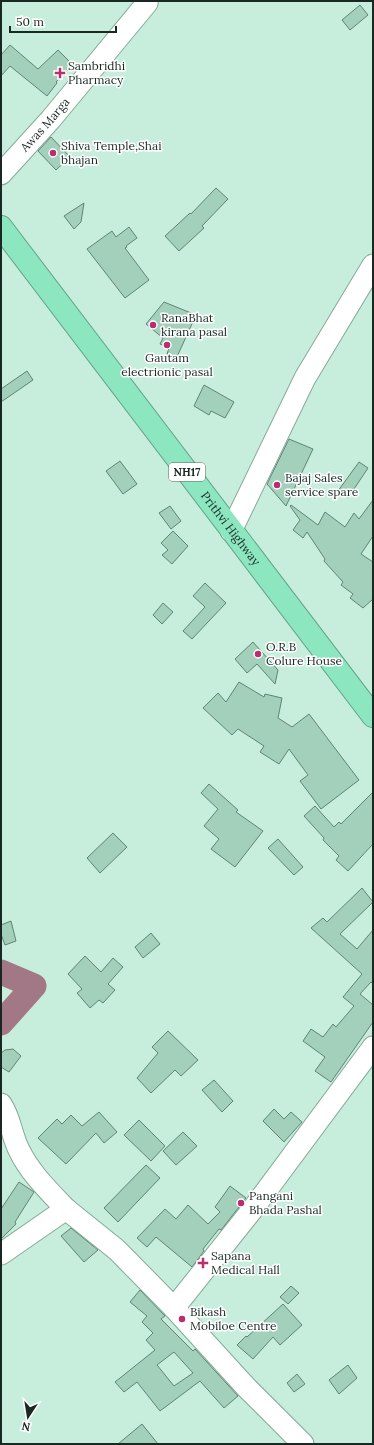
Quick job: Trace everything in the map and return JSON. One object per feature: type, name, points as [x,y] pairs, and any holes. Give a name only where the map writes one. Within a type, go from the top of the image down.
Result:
[{"type":"highway","name":"Prithvi Highway","points":[[1,227],[373,716]]},
{"type":"street","name":"Awas Marga","points":[[1,174],[51,119],[148,3],[146,1]]},
{"type":"street","points":[[231,531],[305,378],[373,264]]},
{"type":"street","points":[[174,1308],[252,1210],[373,1047]]},
{"type":"street","points":[[1,1104],[7,1113],[18,1149],[36,1178],[66,1209],[117,1250],[174,1308],[246,1387],[303,1444]]},
{"type":"street","points":[[1,1254],[66,1209]]},
{"type":"building","points":[[360,5],[368,15],[350,30],[342,20]]},
{"type":"building","points":[[10,45],[38,69],[58,50],[73,65],[56,82],[57,83],[47,96],[10,66],[1,76],[1,55]]},
{"type":"building","name":"Shiva Temple,Shai bhajan","points":[[51,137],[70,157],[56,170],[38,151]]},
{"type":"building","points":[[216,188],[228,199],[202,226],[204,228],[179,251],[165,236],[190,213],[191,214]]},
{"type":"building","points":[[84,203],[81,222],[74,229],[64,216]]},
{"type":"building","points":[[129,227],[137,238],[125,248],[149,280],[125,298],[87,249],[112,231],[116,237]]},
{"type":"building","points":[[164,302],[196,315],[176,359],[167,354],[169,348],[160,344],[163,338],[146,324]]},
{"type":"building","points":[[27,371],[33,380],[1,402],[1,389]]},
{"type":"building","points":[[204,385],[234,402],[225,418],[211,411],[209,415],[194,406]]},
{"type":"building","points":[[289,439],[313,449],[286,506],[267,484]]},
{"type":"building","points":[[120,461],[137,484],[123,494],[106,471]]},
{"type":"building","points":[[359,462],[368,468],[348,498],[338,491]]},
{"type":"building","points":[[373,500],[373,536],[361,554],[373,562],[373,599],[363,608],[350,598],[353,594],[341,585],[343,582],[324,561],[325,559],[307,532],[303,538],[293,530],[300,520],[290,506],[291,505],[318,525],[325,512],[345,527],[354,513],[359,519]]},
{"type":"building","points":[[170,506],[181,521],[171,529],[159,513]]},
{"type":"building","points":[[173,531],[188,546],[172,564],[162,555],[168,550],[161,543]]},
{"type":"building","points":[[205,583],[226,603],[192,639],[183,631],[205,607],[193,596]]},
{"type":"building","points":[[163,603],[173,612],[162,624],[153,615]]},
{"type":"building","points":[[253,642],[278,670],[275,684],[257,664],[247,673],[235,659]]},
{"type":"building","points":[[239,682],[264,697],[265,694],[282,698],[278,718],[292,727],[309,714],[359,780],[321,809],[300,781],[308,775],[289,749],[279,764],[260,752],[264,746],[238,729],[232,735],[203,708],[218,693],[226,702]]},
{"type":"building","points":[[209,784],[238,810],[236,812],[263,831],[235,867],[211,849],[219,839],[204,826],[218,809],[201,793]]},
{"type":"building","points":[[373,792],[373,844],[348,871],[336,860],[339,856],[323,840],[324,838],[304,816],[315,806],[334,827],[339,822],[341,824]]},
{"type":"building","points":[[113,833],[127,847],[100,873],[87,858]]},
{"type":"building","points":[[278,839],[303,867],[294,875],[268,848]]},
{"type":"building","points":[[362,888],[373,902],[340,934],[357,949],[373,930],[373,984],[371,982],[360,994],[373,1005],[373,1022],[331,1082],[315,1071],[325,1057],[303,1041],[311,1029],[323,1037],[333,1024],[336,1027],[354,1006],[343,997],[362,974],[311,928],[323,918],[327,922]]},
{"type":"building","points":[[11,921],[16,941],[5,945],[1,934],[1,925]]},
{"type":"building","points":[[151,933],[160,944],[143,958],[135,947]]},
{"type":"building","points":[[85,956],[101,972],[113,958],[123,967],[108,984],[115,990],[103,1003],[99,1000],[90,1008],[77,993],[82,989],[68,974]]},
{"type":"building","points":[[168,1031],[198,1060],[181,1076],[175,1070],[151,1093],[137,1078],[158,1053],[152,1047]]},
{"type":"building","points":[[13,1049],[21,1056],[9,1072],[1,1067],[1,1053],[5,1050]]},
{"type":"building","points":[[214,1080],[233,1101],[222,1112],[202,1090]]},
{"type":"building","points":[[274,1109],[284,1119],[291,1112],[302,1122],[284,1142],[263,1121]]},
{"type":"building","points":[[99,1112],[117,1132],[104,1143],[96,1133],[66,1164],[38,1138],[57,1119],[62,1124],[71,1115],[82,1126]]},
{"type":"building","points":[[139,1120],[165,1146],[151,1161],[124,1135]]},
{"type":"building","points":[[183,1132],[197,1146],[176,1165],[163,1151]]},
{"type":"building","points":[[146,1165],[160,1178],[118,1222],[104,1208]]},
{"type":"building","points":[[19,1182],[34,1192],[15,1222],[16,1224],[1,1239],[1,1209]]},
{"type":"building","points":[[230,1186],[246,1198],[221,1230],[219,1229],[203,1249],[204,1251],[192,1267],[156,1237],[147,1247],[137,1238],[165,1209],[176,1219],[188,1205],[208,1224],[220,1212],[215,1207]]},
{"type":"building","points":[[71,1228],[98,1250],[84,1262],[61,1236]]},
{"type":"building","points":[[291,1286],[299,1293],[288,1304],[280,1297]]},
{"type":"building","points":[[140,1290],[165,1316],[161,1319],[193,1351],[195,1349],[238,1396],[224,1408],[200,1381],[160,1411],[137,1382],[124,1392],[115,1382],[155,1350],[146,1340],[153,1333],[142,1322],[147,1316],[130,1302]],"holes":[[[174,1352],[193,1373],[174,1386],[157,1365]]]},
{"type":"building","points":[[283,1304],[302,1325],[280,1345],[273,1337],[253,1359],[237,1345]]},
{"type":"building","points":[[348,1365],[357,1378],[339,1394],[329,1380]]},
{"type":"building","points":[[297,1374],[305,1384],[294,1392],[287,1383]]},
{"type":"building","points":[[142,1424],[158,1444],[118,1444]]},
{"type":"waterway","points":[[1,972],[34,986],[1,1023]]},
{"type":"place","name":"Sambridhi Pharmacy","points":[[60,73]]},
{"type":"place","name":"Shiva Temple,Shai bhajan","points":[[53,153]]},
{"type":"place","name":"RanaBhat kirana pasal","points":[[153,325]]},
{"type":"place","name":"Gautam electrionic pasal","points":[[167,345]]},
{"type":"place","name":"Bajaj Sales service spare","points":[[277,485]]},
{"type":"place","name":"O.R.B Colure House","points":[[258,654]]},
{"type":"place","name":"Pangani Bhada Pashal","points":[[241,1203]]},
{"type":"place","name":"Sapana Medical Hall","points":[[203,1263]]},
{"type":"place","name":"Bikash Mobiloe Centre","points":[[182,1319]]}]
